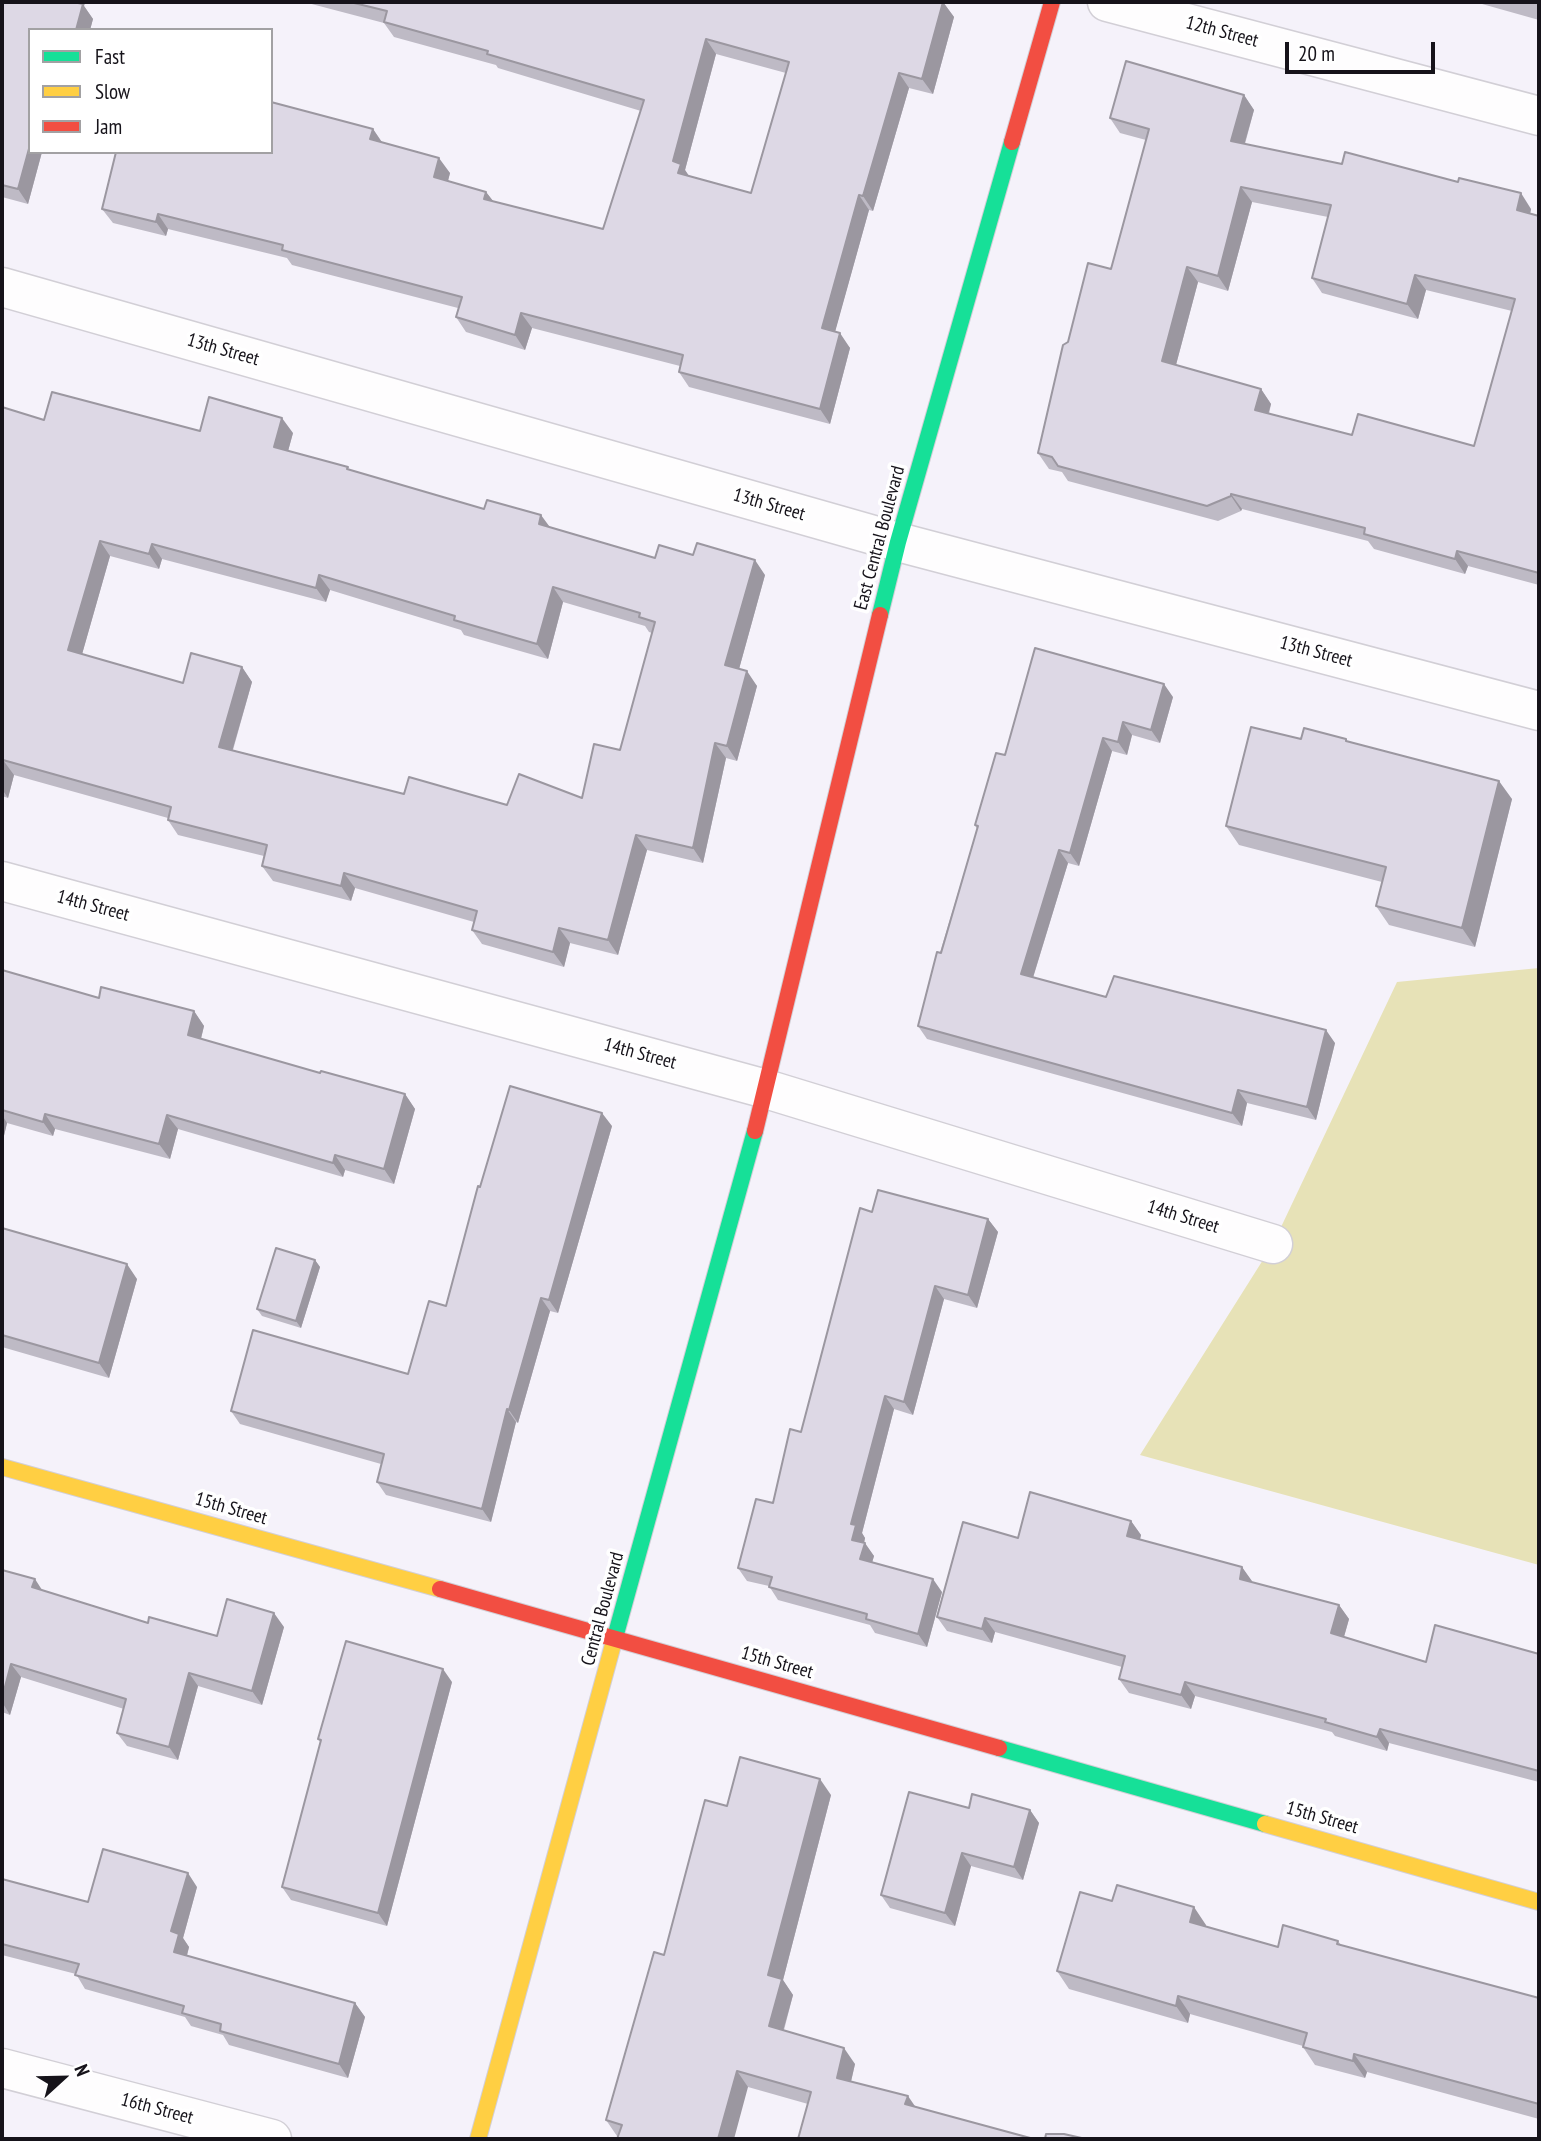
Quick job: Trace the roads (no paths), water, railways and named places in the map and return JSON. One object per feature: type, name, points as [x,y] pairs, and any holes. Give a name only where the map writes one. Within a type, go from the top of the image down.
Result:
[{"type":"main road","name":"East Central Boulevard","points":[[766,1089],[898,542],[1052,2]]},
{"type":"main road","name":"Central Boulevard","points":[[478,2139],[766,1089]]},
{"type":"main road","name":"15th Street","points":[[2,1467],[1539,1902]]},
{"type":"street","name":"12th Street","points":[[1107,2],[1539,116]]},
{"type":"street","name":"13th Street","points":[[2,287],[898,542],[1539,711]]},
{"type":"street","name":"14th Street","points":[[2,881],[766,1089],[1273,1244]]},
{"type":"street","name":"16th Street","points":[[2,2068],[272,2139]]}]
